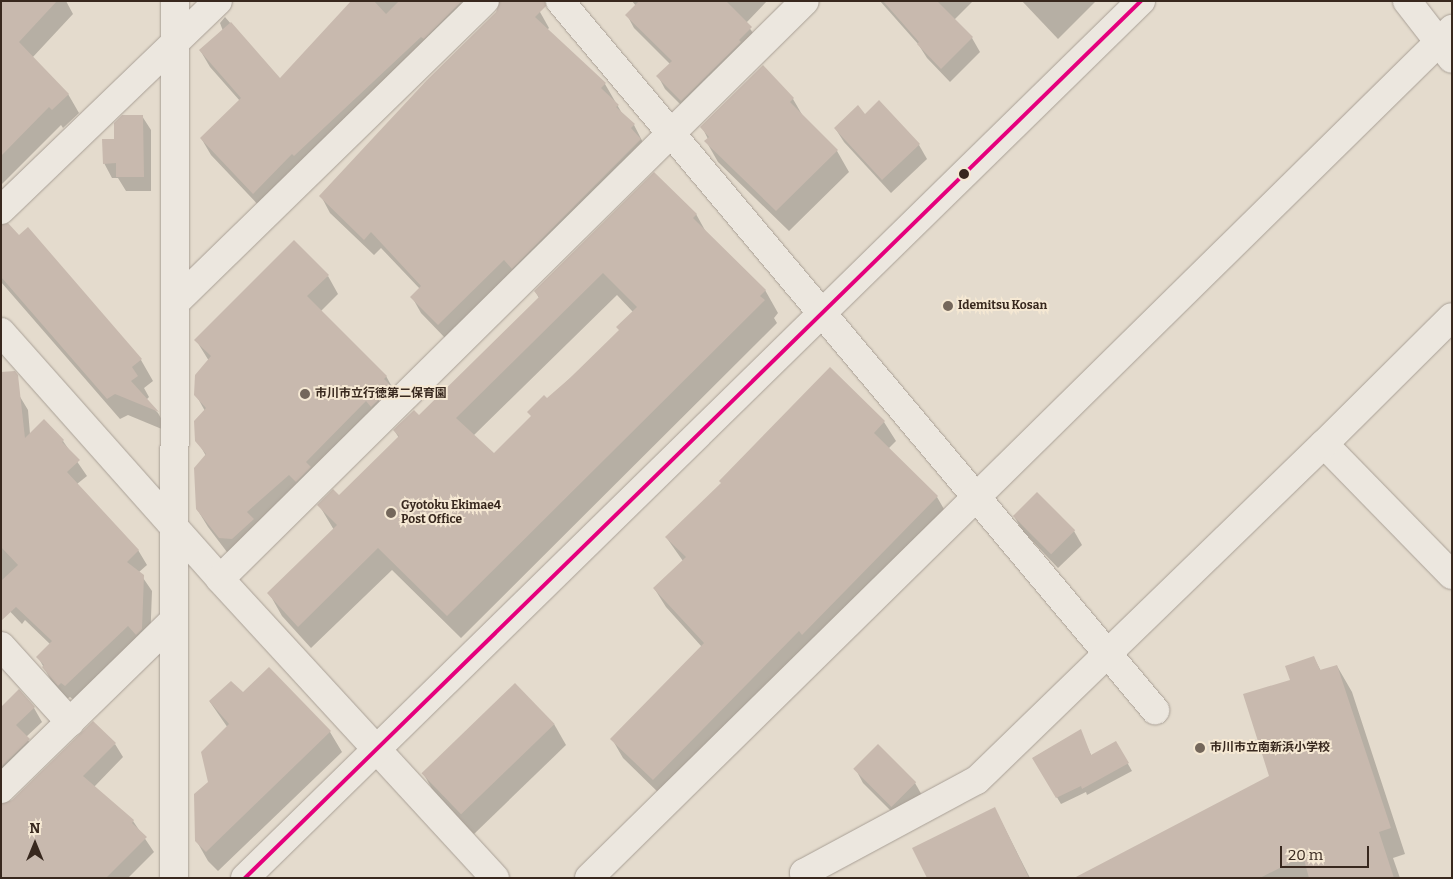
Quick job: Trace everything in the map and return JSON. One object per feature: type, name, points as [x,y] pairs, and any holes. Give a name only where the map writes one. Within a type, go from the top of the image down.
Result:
[{"type":"street","points":[[174,878],[175,1]]},
{"type":"street","points":[[1,210],[218,1]]},
{"type":"street","points":[[175,302],[485,1]]},
{"type":"street","points":[[560,1],[1155,710]]},
{"type":"street","points":[[220,579],[805,1]]},
{"type":"street","points":[[245,878],[1141,1]]},
{"type":"street","points":[[589,878],[976,495],[1447,43],[1408,1]]},
{"type":"street","points":[[805,878],[804,873],[977,780],[1108,655],[1452,317]]},
{"type":"street","points":[[1,332],[220,579],[494,878]]},
{"type":"street","points":[[1324,444],[1452,575]]},
{"type":"street","points":[[1,789],[173,621]]},
{"type":"street","points":[[1,646],[70,722]]},
{"type":"building","points":[[1,1],[57,1],[19,42],[69,94],[52,110],[49,107],[1,156]]},
{"type":"building","points":[[351,1],[374,1],[386,14],[399,1],[462,1],[424,39],[421,37],[294,156],[292,154],[253,194],[200,138],[241,98],[199,50],[231,22],[280,78]]},
{"type":"building","points":[[500,1],[545,1],[546,6],[535,17],[606,83],[601,88],[619,105],[616,107],[635,124],[631,128],[641,139],[512,269],[504,260],[438,325],[410,297],[421,286],[371,232],[364,240],[319,196],[427,80],[496,12]]},
{"type":"building","points":[[639,1],[726,1],[752,27],[739,40],[741,42],[681,101],[656,76],[672,61],[625,15]]},
{"type":"building","points":[[883,1],[937,1],[973,37],[941,69],[917,44],[919,42]]},
{"type":"building","points":[[763,65],[794,98],[790,102],[838,150],[776,211],[704,141],[709,137],[700,127]]},
{"type":"building","points":[[879,100],[920,144],[882,180],[834,128],[858,105],[865,114]]},
{"type":"building","points":[[122,115],[143,115],[144,177],[116,177],[116,163],[103,164],[102,139],[114,139],[114,123]]},
{"type":"building","points":[[654,172],[697,214],[693,218],[766,290],[760,296],[765,300],[447,616],[378,548],[298,627],[267,593],[337,525],[317,505],[333,489],[339,495],[399,436],[393,430],[414,410],[419,415],[539,297],[534,291]],"holes":[[[603,273],[637,307],[616,327],[619,330],[570,378],[547,398],[544,395],[527,412],[531,416],[494,453],[456,418]]]},
{"type":"building","points":[[8,223],[19,235],[28,227],[142,359],[132,367],[138,376],[131,381],[159,412],[115,394],[107,399],[1,277],[1,225]]},
{"type":"building","points":[[294,240],[329,275],[307,296],[387,376],[384,379],[392,387],[371,407],[366,401],[306,462],[311,467],[296,482],[289,475],[247,512],[254,519],[232,539],[219,538],[196,509],[194,468],[206,454],[195,441],[194,421],[206,408],[194,395],[195,375],[211,356],[194,340]]},
{"type":"building","points":[[830,367],[885,421],[874,433],[938,496],[802,635],[799,631],[653,780],[610,739],[704,643],[653,588],[686,557],[665,537],[721,483],[719,481]]},
{"type":"building","points":[[15,371],[18,375],[25,438],[44,419],[64,440],[62,442],[80,460],[67,472],[139,550],[127,562],[144,575],[142,629],[136,635],[128,626],[65,686],[61,683],[58,686],[42,667],[44,665],[36,657],[52,641],[16,607],[1,621],[1,581],[18,565],[1,547],[1,372]]},
{"type":"building","points":[[1037,492],[1075,530],[1051,554],[1013,516]]},
{"type":"building","points":[[1314,656],[1320,670],[1337,665],[1391,828],[1379,832],[1394,878],[1309,878],[1303,856],[1260,878],[1074,878],[1269,776],[1243,694],[1290,680],[1285,666]]},
{"type":"building","points":[[269,667],[331,731],[206,852],[195,841],[194,794],[208,782],[201,752],[229,724],[209,701],[231,681],[243,692]]},
{"type":"building","points":[[515,683],[555,724],[461,814],[421,773]]},
{"type":"building","points":[[19,689],[35,707],[16,725],[30,739],[1,767],[1,707]]},
{"type":"building","points":[[93,721],[116,743],[83,776],[134,820],[132,823],[147,837],[106,878],[1,878],[1,804],[12,800]]},
{"type":"building","points":[[1081,729],[1091,755],[1116,741],[1129,763],[1082,789],[1081,786],[1056,798],[1032,758]]},
{"type":"building","points":[[878,744],[916,782],[891,807],[853,769]]},
{"type":"building","points":[[995,807],[1029,878],[927,878],[912,848]]},
{"type":"transit line","points":[[245,878],[1141,1]]},
{"type":"place","name":"Idemitsu Kosan","points":[[948,306]]},
{"type":"place","name":"市川市立行徳第二保育園","points":[[305,394]]},
{"type":"place","name":"Gyotoku Ekimae4 Post Office","points":[[391,513]]},
{"type":"place","name":"市川市立南新浜小学校","points":[[1200,748]]}]
